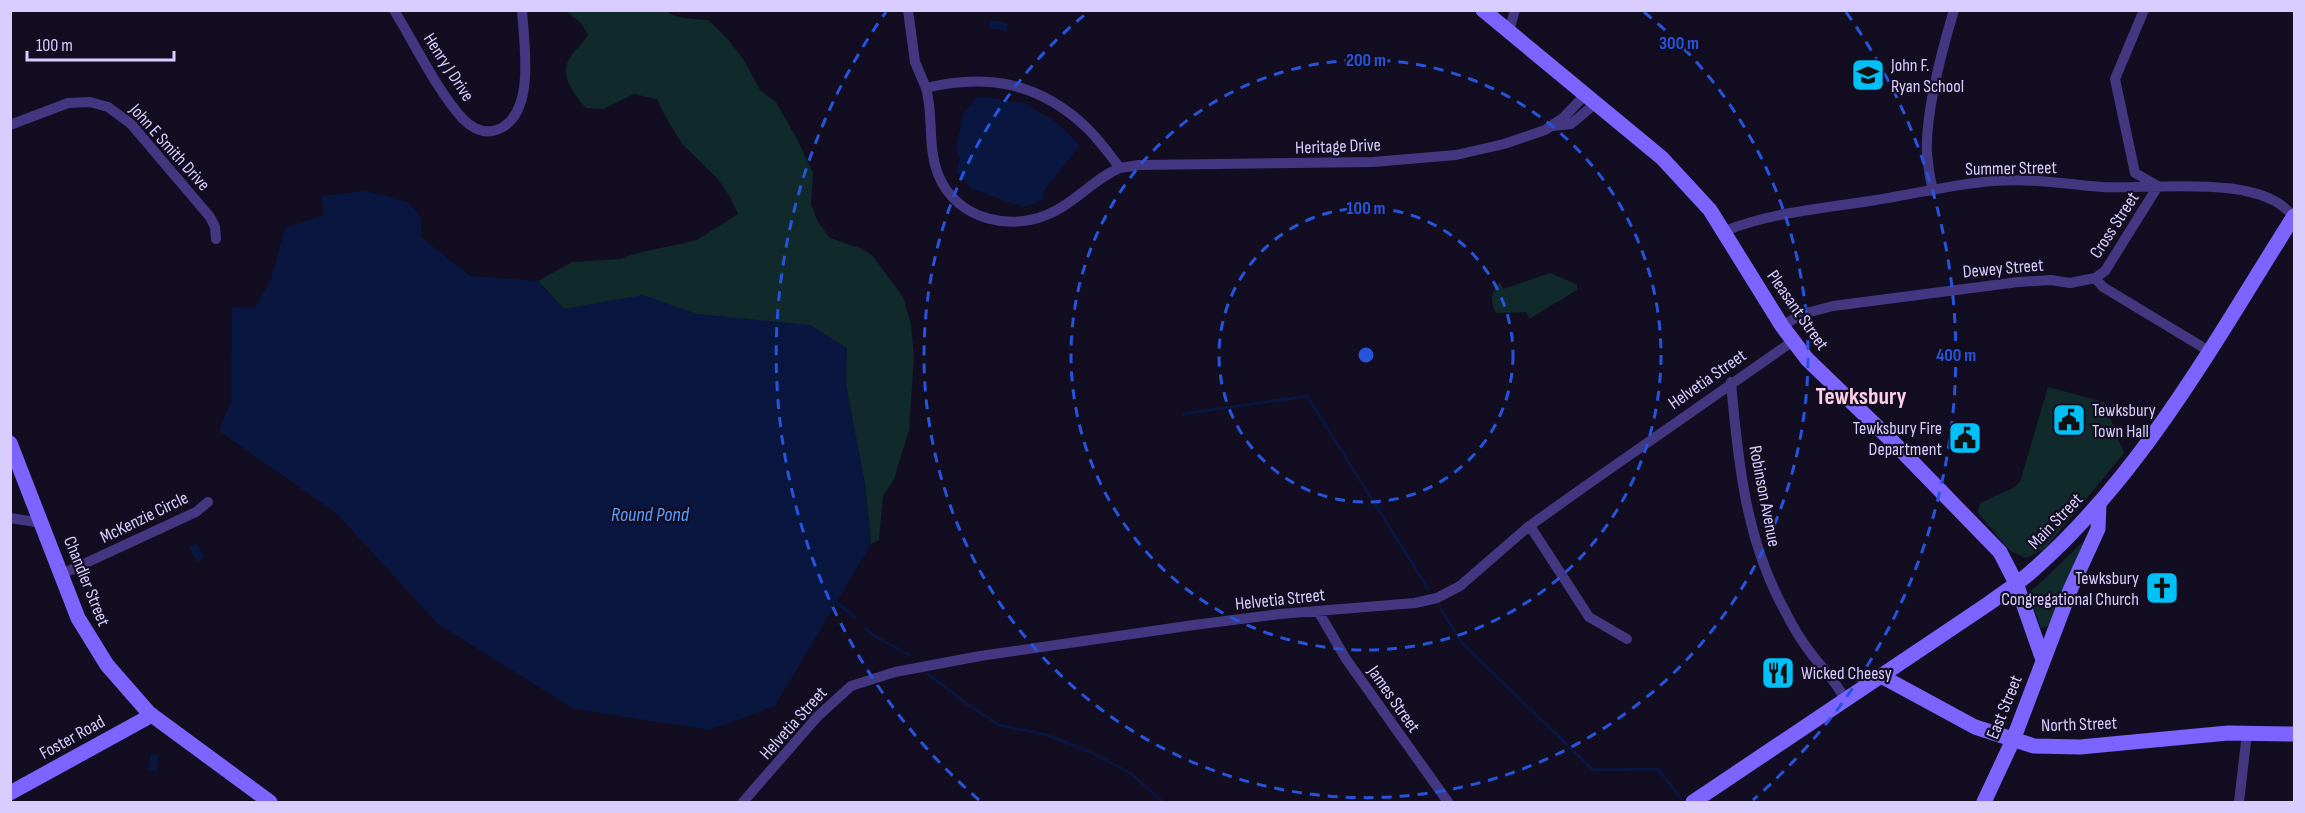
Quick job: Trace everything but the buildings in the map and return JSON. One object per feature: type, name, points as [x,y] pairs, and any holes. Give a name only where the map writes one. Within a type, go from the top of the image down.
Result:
[{"type":"main road","name":"Pleasant Street","points":[[1483,10],[1662,158],[1710,210],[1782,326],[1816,369],[1894,443],[1979,529],[2006,561],[2043,660]]},
{"type":"main road","name":"Main Street","points":[[1693,802],[2031,573],[2056,549],[2099,504],[2175,404],[2294,217]]},
{"type":"main road","name":"Chandler Street","points":[[10,443],[78,618],[96,651],[131,694],[152,715],[270,802]]},
{"type":"main road","name":"East Street","points":[[1984,802],[2013,740],[2057,624],[2098,529],[2099,504]]},
{"type":"main road","name":"North Street","points":[[1881,676],[1975,727],[2034,746],[2080,747],[2247,733],[2295,734]]},
{"type":"main road","name":"Foster Road","points":[[10,793],[152,715]]},
{"type":"street","name":"Henry J Drive","points":[[394,10],[451,105],[473,127],[491,132],[504,127],[513,118],[522,99],[525,78],[522,10]]},
{"type":"street","name":"Heritage Drive","points":[[908,10],[915,62],[930,104],[931,141],[938,174],[945,188],[956,201],[973,214],[997,221],[1024,222],[1042,217],[1066,204],[1099,179],[1120,168],[1139,165],[1317,164],[1423,159],[1456,155],[1504,144],[1553,126],[1591,99]]},
{"type":"street","points":[[1509,31],[1515,10]]},
{"type":"street","points":[[1933,191],[1927,152],[1928,132],[1938,68],[1954,10]]},
{"type":"street","points":[[2144,10],[2117,70],[2116,86],[2130,142],[2135,174],[2158,186]]},
{"type":"street","points":[[926,88],[974,80],[998,82],[1030,91],[1076,118],[1089,130],[1120,168]]},
{"type":"street","name":"John E Smith Drive","points":[[10,125],[68,103],[90,102],[108,107],[131,124],[210,217],[215,227],[216,239]]},
{"type":"street","name":"Summer Street","points":[[1725,231],[1765,219],[1964,184],[2031,180],[2103,187],[2229,188],[2256,195],[2280,205],[2294,217]]},
{"type":"street","name":"Cross Street","points":[[2095,278],[2104,271],[2158,186]]},
{"type":"street","points":[[2095,278],[2103,287],[2209,351]]},
{"type":"street","name":"Dewey Street","points":[[1782,326],[1802,314],[1833,306],[2018,282],[2051,280],[2070,283],[2095,278]]},
{"type":"street","name":"Helvetia Street","points":[[743,802],[818,716],[858,682],[908,669],[969,658],[1194,625],[1414,603],[1438,597],[1460,586],[1530,526],[1731,382],[1793,341]]},
{"type":"street","name":"Robinson Avenue","points":[[1731,382],[1748,510],[1765,572],[1798,635],[1840,688],[1845,700]]},
{"type":"street","name":"McKenzie Circle","points":[[62,574],[196,512],[208,502]]},
{"type":"street","points":[[10,518],[42,523]]},
{"type":"street","points":[[1530,526],[1589,617],[1627,639]]},
{"type":"street","name":"James Street","points":[[1318,611],[1346,659],[1448,802]]},
{"type":"street","points":[[2239,802],[2247,733]]},
{"type":"green space","points":[[566,11],[666,11],[680,17],[708,20],[726,37],[744,60],[760,90],[776,102],[798,141],[813,173],[811,204],[818,222],[830,238],[862,249],[872,255],[903,297],[911,324],[914,357],[909,431],[894,479],[883,496],[879,540],[871,544],[865,484],[564,309],[538,281],[572,262],[620,259],[697,240],[738,214],[717,178],[682,144],[657,99],[634,94],[603,109],[586,108],[569,84],[566,71],[570,58],[588,35],[581,23]]},
{"type":"green space","points":[[1550,273],[1574,283],[1577,285],[1577,290],[1529,319],[1527,312],[1496,313],[1492,297],[1494,289],[1500,282],[1503,289]]},
{"type":"green space","points":[[2048,387],[2104,402],[2124,453],[2045,549],[2026,558],[2010,551],[1978,510],[1980,503],[2013,488],[2020,482]]},
{"type":"green space","points":[[2087,538],[2048,626],[2041,628],[2028,592]]},
{"type":"water","points":[[990,20],[1008,23],[1007,31],[989,28]]},
{"type":"water","points":[[978,96],[1024,103],[1055,121],[1080,145],[1043,192],[1044,200],[1023,207],[972,189],[956,172],[960,158],[956,150],[963,114]]},
{"type":"water","name":"Round Pond","points":[[365,191],[407,201],[421,217],[421,237],[470,276],[538,281],[564,309],[643,295],[697,314],[810,325],[847,348],[846,384],[865,484],[871,544],[775,706],[710,730],[574,709],[438,624],[336,513],[219,431],[231,401],[232,307],[255,308],[271,279],[285,228],[324,215],[321,196]]},
{"type":"water","points":[[197,543],[204,558],[197,562],[189,547]]},
{"type":"water","points":[[151,754],[159,755],[157,771],[148,770]]},
{"type":"waterway","points":[[1183,414],[1307,396],[1429,590]]},
{"type":"waterway","points":[[835,601],[855,617]]},
{"type":"waterway","points":[[1440,608],[1462,643],[1593,770],[1658,769],[1681,798]]},
{"type":"waterway","points":[[865,628],[879,639],[910,655]]},
{"type":"waterway","points":[[928,674],[999,725],[1047,735],[1088,751],[1132,774],[1163,802]]},
{"type":"place","name":"John F. Ryan School","points":[[1868,75]]},
{"type":"place","name":"Tewksbury Town Hall","points":[[2069,420]]},
{"type":"place","name":"Tewksbury Fire Department","points":[[1965,438]]},
{"type":"place","name":"Tewksbury Congregational Church","points":[[2162,588]]},
{"type":"place","name":"Wicked Cheesy","points":[[1778,673]]},
{"type":"district","name":"Tewksbury","points":[[1861,396]]}]
